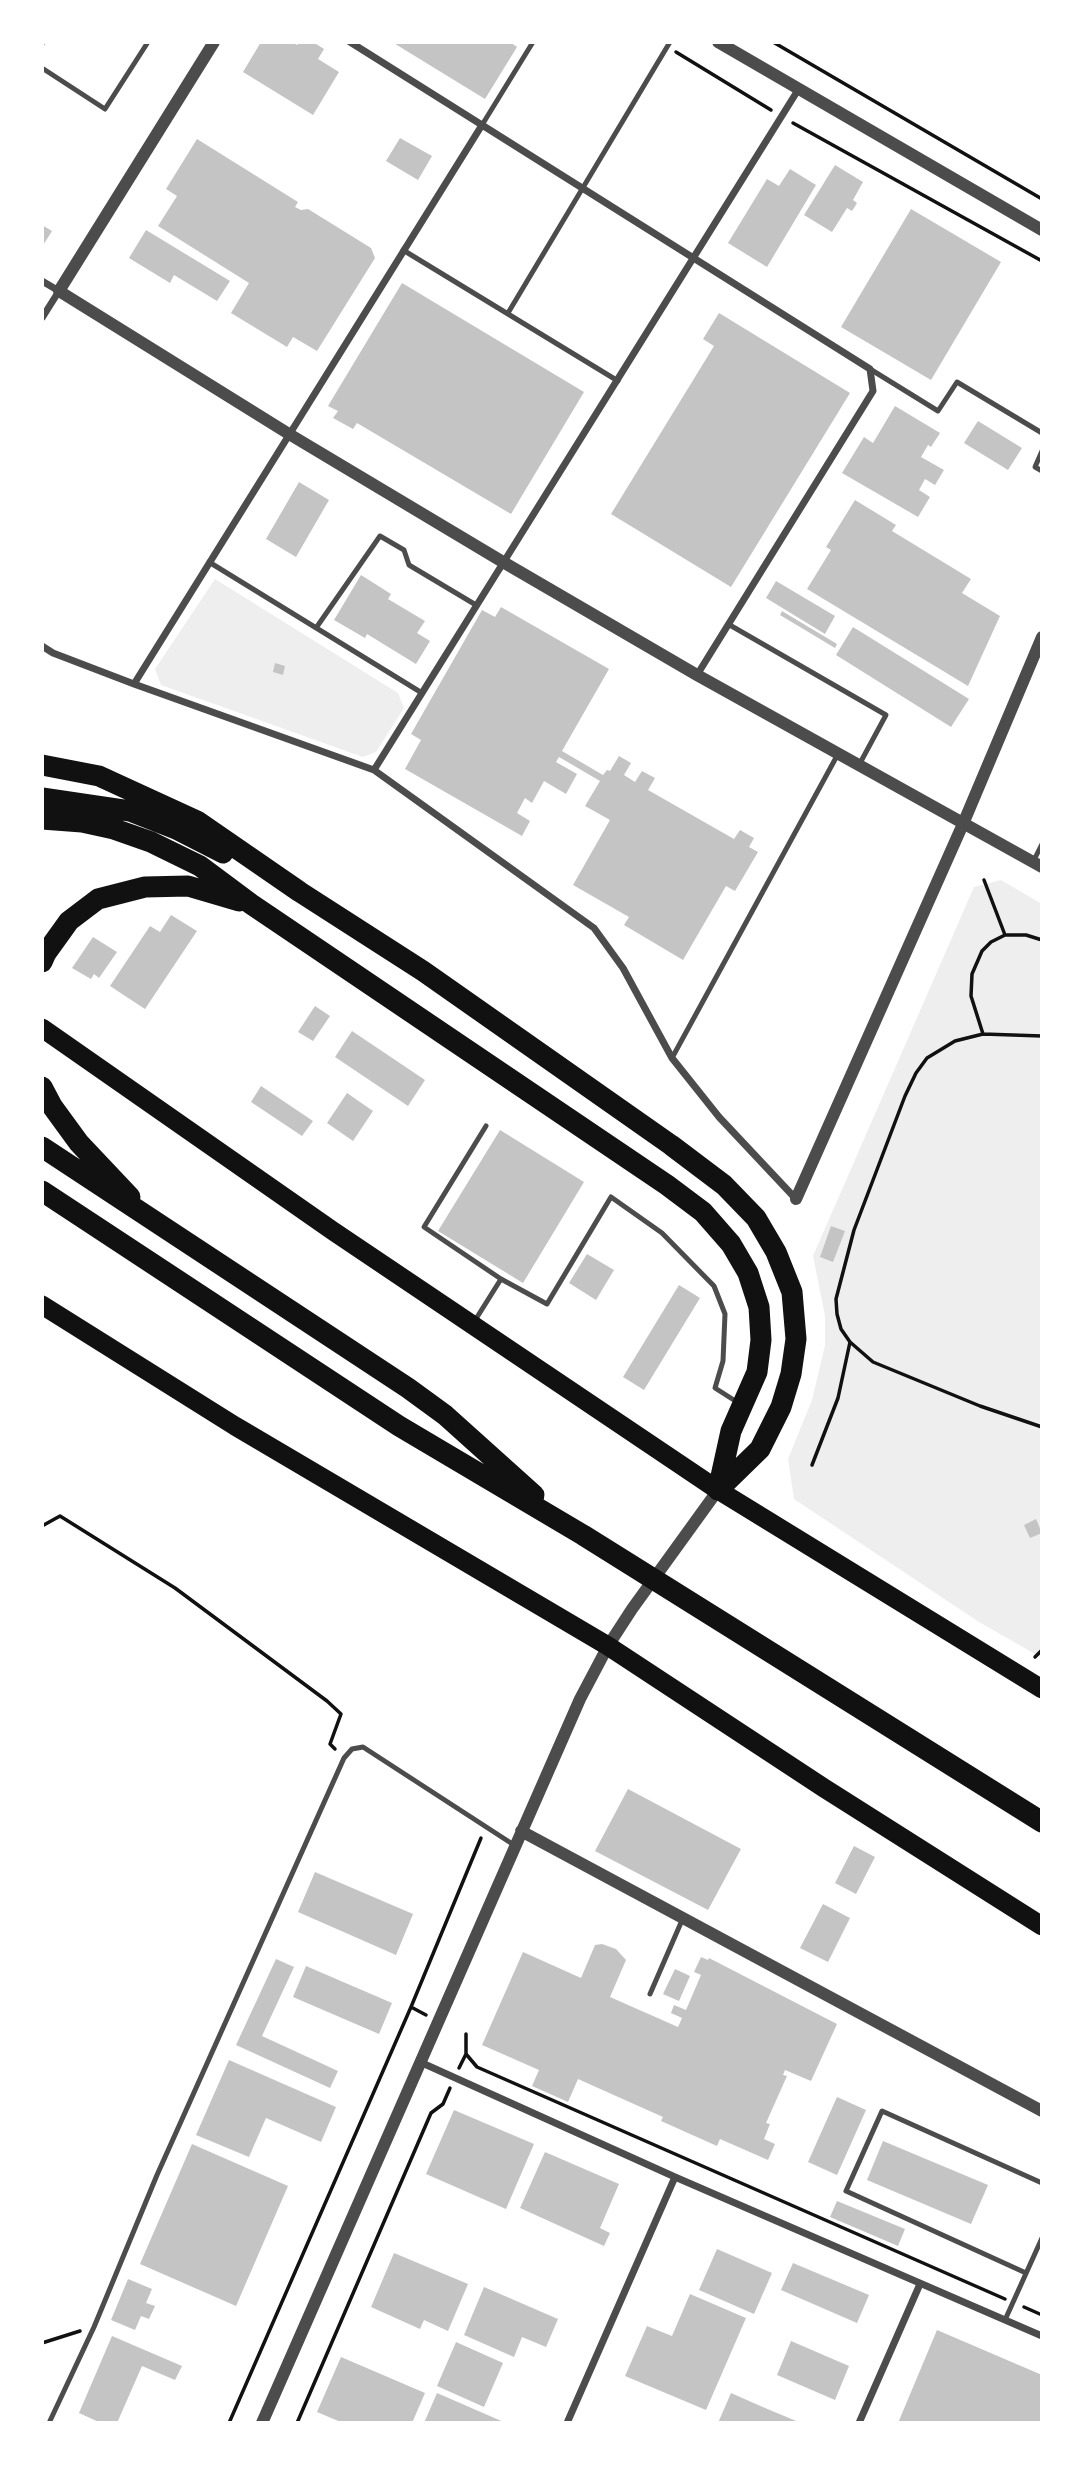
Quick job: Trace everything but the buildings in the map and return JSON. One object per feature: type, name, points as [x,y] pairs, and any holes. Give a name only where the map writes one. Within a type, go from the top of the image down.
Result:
[{"type":"highway","points":[[50,766],[99,776],[197,821],[300,892],[423,971],[671,1145],[724,1185],[756,1218],[776,1252],[792,1292],[796,1339],[791,1374],[781,1406],[760,1449],[718,1490]]},
{"type":"highway","points":[[43,808],[130,811],[176,829],[300,892]]},
{"type":"highway","points":[[43,808],[151,842],[200,866],[251,904],[703,1212],[731,1244],[748,1273],[759,1307],[761,1339],[757,1372],[731,1432],[718,1490]]},
{"type":"highway","points":[[42,962],[69,921],[98,899],[145,887],[188,886],[251,904]]},
{"type":"highway","points":[[42,1028],[322,1223],[718,1490],[1042,1689]]},
{"type":"highway","points":[[47,1097],[79,1143],[159,1226]]},
{"type":"highway","points":[[42,1147],[408,1388],[445,1415],[547,1507],[583,1535]]},
{"type":"highway","points":[[42,1191],[399,1426],[583,1535],[1042,1822]]},
{"type":"highway","points":[[42,1197],[129,1249]]},
{"type":"highway","points":[[42,1305],[235,1426],[608,1646],[824,1788],[1042,1926]]},
{"type":"street","points":[[42,318],[214,42]]},
{"type":"street","points":[[350,42],[870,369],[873,391],[697,675]]},
{"type":"street","points":[[718,42],[1042,230]]},
{"type":"street","points":[[374,770],[798,90]]},
{"type":"street","points":[[134,684],[482,125]]},
{"type":"street","points":[[42,281],[503,562],[697,675],[1037,864]]},
{"type":"street","points":[[42,646],[53,653],[134,684],[374,770],[594,928],[623,968],[672,1058],[719,1117],[796,1199],[963,824],[1042,637]]},
{"type":"street","points":[[262,2423],[580,1699],[608,1646],[632,1609],[718,1490]]},
{"type":"street","points":[[521,1831],[1042,2111]]},
{"type":"street","points":[[420,2062],[675,2177],[1042,2336]]},
{"type":"street","points":[[567,2423],[675,2177]]},
{"type":"street","points":[[859,2423],[920,2284]]},
{"type":"lane","points":[[42,68],[105,109],[148,42]]},
{"type":"lane","points":[[482,125],[533,42]]},
{"type":"lane","points":[[508,313],[669,44]]},
{"type":"lane","points":[[403,250],[618,381]]},
{"type":"lane","points":[[870,369],[938,411],[957,382],[1042,433]]},
{"type":"lane","points":[[1042,451],[1035,467],[1042,471]]},
{"type":"lane","points":[[316,628],[380,536],[404,550],[409,565],[476,605]]},
{"type":"lane","points":[[209,562],[422,693]]},
{"type":"lane","points":[[728,624],[886,715],[859,765]]},
{"type":"lane","points":[[672,1058],[838,754]]},
{"type":"lane","points":[[1037,864],[1042,844]]},
{"type":"lane","points":[[486,1126],[424,1227],[501,1279],[547,1304],[611,1197],[662,1233],[714,1286],[725,1314],[723,1361],[715,1388],[742,1406]]},
{"type":"lane","points":[[472,1324],[501,1279]]},
{"type":"lane","points":[[49,2423],[94,2327],[157,2175],[344,1758],[352,1749],[363,1747],[514,1845]]},
{"type":"lane","points":[[650,1994],[683,1918]]},
{"type":"lane","points":[[1026,2273],[846,2191],[882,2111],[1042,2183]]},
{"type":"lane","points":[[1005,2320],[1042,2238]]},
{"type":"path","points":[[773,42],[1042,199]]},
{"type":"path","points":[[669,44],[782,117],[1042,261]]},
{"type":"path","points":[[984,880],[1005,935]]},
{"type":"path","points":[[983,1034],[971,996],[972,974],[982,951],[991,942],[1005,935],[1026,935],[1042,940]]},
{"type":"path","points":[[1042,1036],[983,1034],[955,1041],[927,1058],[905,1096],[861,1208],[836,1299],[841,1329],[849,1342],[873,1362],[980,1406],[1042,1427]]},
{"type":"path","points":[[812,1465],[838,1398],[849,1342]]},
{"type":"path","points":[[42,1526],[60,1516],[175,1588],[327,1701],[341,1714],[330,1744],[344,1758]]},
{"type":"path","points":[[1035,1657],[1042,1650]]},
{"type":"path","points":[[229,2423],[411,2007],[486,1826]]},
{"type":"path","points":[[411,2007],[438,2021]]},
{"type":"path","points":[[296,2423],[431,2113],[443,2104],[466,2054],[466,2034]]},
{"type":"path","points":[[466,2054],[477,2067],[1042,2315]]},
{"type":"path","points":[[42,2343],[94,2327]]},
{"type":"shaded area","points":[[215,579],[398,693],[404,708],[376,752],[363,757],[161,685],[155,669]]},
{"type":"shaded area","points":[[1001,880],[1042,904],[1042,1658],[979,1622],[794,1499],[788,1459],[812,1400],[825,1345],[825,1316],[813,1256],[974,887]]}]
